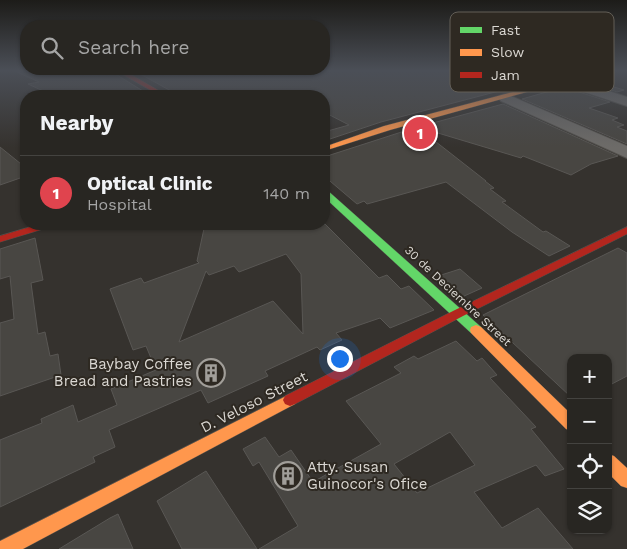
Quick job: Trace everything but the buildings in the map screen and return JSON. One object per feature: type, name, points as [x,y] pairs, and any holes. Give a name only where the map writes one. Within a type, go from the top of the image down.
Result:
[{"type":"street","points":[[330,147],[387,128],[514,96]]},
{"type":"street","points":[[608,96],[627,102]]},
{"type":"street","points":[[506,98],[627,153]]},
{"type":"street","name":"30 de Deciembre Street","points":[[330,197],[459,313],[567,420]]},
{"type":"street","points":[[0,239],[30,230]]},
{"type":"street","name":"D. Veloso Street","points":[[4,549],[459,313],[627,230]]},
{"type":"street","points":[[612,465],[627,480]]},
{"type":"traffic: fast","points":[[330,197],[476,330]]},
{"type":"traffic: slow","points":[[330,147],[387,128],[508,96]]},
{"type":"traffic: slow","points":[[476,330],[567,420]]},
{"type":"traffic: slow","points":[[4,549],[290,400]]},
{"type":"traffic: slow","points":[[612,465],[627,480]]},
{"type":"traffic: jam","points":[[0,239],[30,230]]},
{"type":"traffic: jam","points":[[290,400],[459,313],[627,230]]},
{"type":"place","name":"Optical Clinic","points":[[420,133]]},
{"type":"place","name":"Baybay Coffee Bread and Pastries","points":[[211,373]]},
{"type":"place","name":"Atty. Susan Guinocor's Ofice","points":[[288,476]]}]
